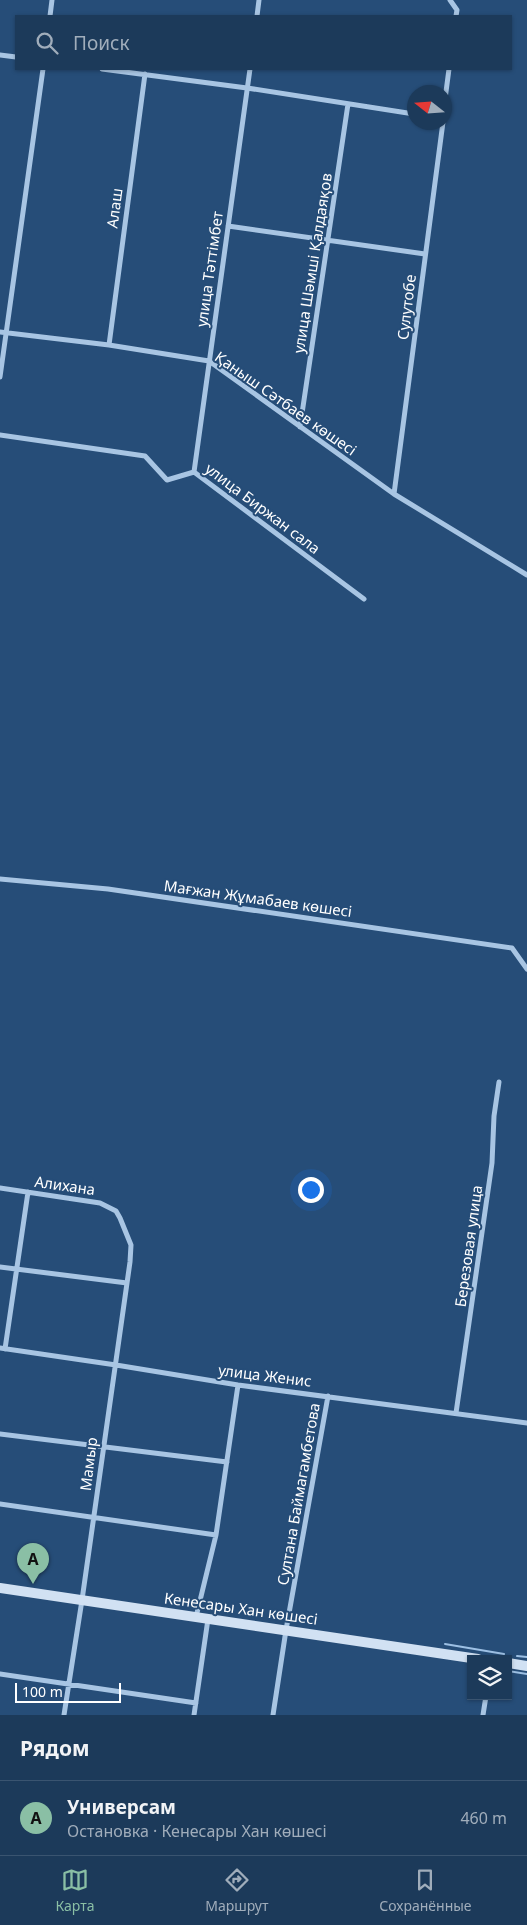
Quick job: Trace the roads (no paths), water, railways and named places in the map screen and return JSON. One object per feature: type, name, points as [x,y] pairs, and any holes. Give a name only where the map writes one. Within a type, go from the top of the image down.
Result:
[{"type":"main road","name":"Кенесары Хан көшесі","points":[[0,1588],[467,1657]]},
{"type":"main road","points":[[512,1664],[527,1666]]},
{"type":"street","points":[[50,15],[52,0]]},
{"type":"street","points":[[257,15],[259,0]]},
{"type":"street","points":[[450,0],[456,10],[456,15]]},
{"type":"street","points":[[0,55],[15,57]]},
{"type":"street","points":[[0,377],[3,332],[43,70]]},
{"type":"street","points":[[110,70],[247,88],[407,113]]},
{"type":"street","name":"улица Тәттімбет","points":[[194,472],[250,70]]},
{"type":"street","points":[[447,85],[449,70]]},
{"type":"street","name":"Алаш","points":[[109,345],[144,74]]},
{"type":"street","name":"улица Шәмші Қалдаяқов","points":[[300,427],[348,104]]},
{"type":"street","name":"Сулутобе","points":[[394,494],[441,130]]},
{"type":"street","points":[[228,226],[426,254]]},
{"type":"street","name":"Қаныш Сәтбаев көшесі","points":[[3,332],[109,345],[208,361],[394,494],[527,575]]},
{"type":"street","name":"улица Биржан сала","points":[[0,435],[145,456],[167,480],[194,472],[364,599]]},
{"type":"street","name":"Мағжан Жұмабаев көшесі","points":[[0,879],[108,889],[512,948],[527,969]]},
{"type":"street","name":"Березовая улица","points":[[456,1413],[492,1163],[494,1116],[499,1082]]},
{"type":"street","name":"Алихана","points":[[0,1188],[100,1202],[116,1211],[120,1218]]},
{"type":"street","points":[[3,1349],[28,1192]]},
{"type":"street","name":"Мамыр","points":[[64,1715],[127,1283],[131,1245],[120,1218]]},
{"type":"street","points":[[0,1267],[127,1283]]},
{"type":"street","name":"улица Женис","points":[[3,1349],[238,1385],[527,1423]]},
{"type":"street","points":[[195,1617],[216,1535],[238,1385]]},
{"type":"street","name":"Султана Баймагамбетова","points":[[273,1715],[286,1630],[328,1396]]},
{"type":"street","points":[[0,1434],[227,1462]]},
{"type":"street","points":[[0,1504],[216,1535]]},
{"type":"street","points":[[194,1715],[208,1619]]},
{"type":"street","points":[[0,1674],[196,1703]]},
{"type":"street","points":[[483,1715],[485,1700]]},
{"type":"waterway","points":[[445,1644],[504,1654]]},
{"type":"waterway","points":[[517,1656],[527,1657]]},
{"type":"waterway","points":[[512,1672],[527,1674]]},
{"type":"place","name":"Универсам","points":[[33,1584]]}]
